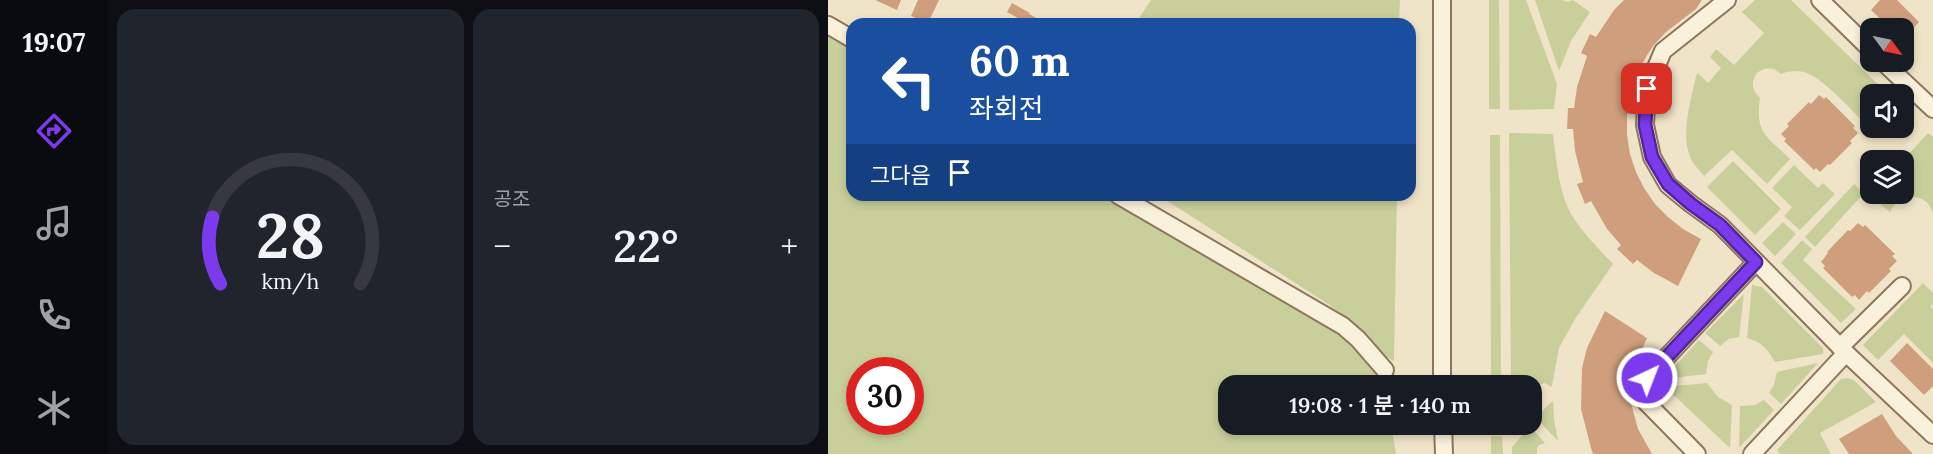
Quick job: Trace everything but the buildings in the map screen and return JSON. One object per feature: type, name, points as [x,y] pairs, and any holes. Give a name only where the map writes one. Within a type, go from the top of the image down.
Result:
[{"type":"street","points":[[1442,0],[1442,375]]},
{"type":"street","points":[[1727,0],[1663,51],[1647,89],[1645,125],[1652,157],[1668,184],[1720,225],[1843,350],[1933,435]]},
{"type":"street","points":[[1820,0],[1860,39]]},
{"type":"street","points":[[828,25],[846,36]]},
{"type":"street","points":[[1894,72],[1933,109]]},
{"type":"street","points":[[1128,201],[1343,326],[1358,339],[1385,370]]},
{"type":"street","points":[[1697,454],[1645,401],[1647,378],[1756,262]]},
{"type":"street","points":[[1752,454],[1902,286]]},
{"type":"street","points":[[1443,435],[1444,454]]},
{"type":"green space","points":[[1151,0],[1400,0],[1399,18],[1139,18]]},
{"type":"green space","points":[[1489,0],[1499,0],[1500,109],[1489,109]]},
{"type":"green space","points":[[1509,0],[1526,0],[1557,84],[1554,109],[1509,110]]},
{"type":"green space","points":[[1535,0],[1567,2],[1573,0],[1590,12],[1571,41],[1559,71]]},
{"type":"green space","points":[[1755,0],[1791,0],[1860,67],[1860,72],[1865,72],[1878,84],[1860,84],[1860,119],[1821,81],[1804,72],[1781,74],[1769,69],[1757,73],[1753,86],[1760,98],[1761,127],[1769,139],[1790,159],[1767,184],[1732,150],[1704,176],[1692,161],[1686,141],[1689,107],[1698,73],[1708,83],[1721,68],[1710,57],[1716,49],[1734,65],[1764,33],[1742,12]]},
{"type":"green space","points":[[828,34],[846,44],[846,201],[1113,201],[1345,337],[1383,375],[1218,375],[1218,435],[1393,435],[1396,454],[828,454]]},
{"type":"green space","points":[[1509,133],[1553,134],[1556,162],[1568,208],[1582,230],[1613,264],[1575,319],[1559,348],[1552,386],[1542,384],[1542,375],[1511,375]]},
{"type":"green space","points":[[1928,133],[1933,137],[1933,213],[1925,201],[1914,197],[1912,150]]},
{"type":"green space","points":[[1490,135],[1500,135],[1501,375],[1491,375]]},
{"type":"green space","points":[[1733,161],[1781,209],[1755,235],[1707,187]]},
{"type":"green space","points":[[1794,165],[1818,188],[1823,183],[1835,194],[1800,230],[1784,216],[1792,207],[1772,188]]},
{"type":"green space","points":[[1854,184],[1860,189],[1860,197],[1815,247],[1805,237]]},
{"type":"green space","points":[[1167,201],[1397,201],[1394,361],[1384,356],[1363,333],[1331,306]]},
{"type":"green space","points":[[1880,204],[1896,204],[1890,212]]},
{"type":"green space","points":[[1783,222],[1796,234],[1775,256],[1762,243]]},
{"type":"green space","points":[[1802,240],[1812,249],[1803,260],[1856,309],[1841,323],[1781,263]]},
{"type":"green space","points":[[1923,283],[1933,293],[1933,304],[1930,307],[1933,309],[1933,363],[1904,334],[1878,360],[1863,345]]},
{"type":"green space","points":[[1752,285],[1762,287],[1823,348],[1823,354],[1775,362],[1764,347],[1747,338]]},
{"type":"green space","points":[[1744,294],[1739,337],[1729,339],[1720,346],[1705,333]]},
{"type":"green space","points":[[1699,340],[1713,352],[1708,361],[1706,374],[1663,379]]},
{"type":"green space","points":[[1818,363],[1781,404],[1769,393],[1774,385],[1777,372]]},
{"type":"green space","points":[[1841,379],[1854,380],[1876,402],[1820,433],[1831,454],[1780,454],[1777,450]]},
{"type":"green space","points":[[1707,383],[1718,397],[1732,405],[1730,448],[1665,387]]},
{"type":"green space","points":[[1764,400],[1774,410],[1739,448],[1740,406],[1755,405]]},
{"type":"green space","points":[[1553,401],[1558,441],[1542,424],[1542,412]]},
{"type":"green space","points":[[1522,435],[1538,435],[1545,443],[1539,445],[1537,454],[1512,454],[1512,447]]},
{"type":"green space","points":[[1491,436],[1502,436],[1503,454],[1491,454]]},
{"type":"route","points":[[1647,89],[1645,125],[1652,157],[1668,184],[1720,225],[1756,262],[1647,378]]}]
